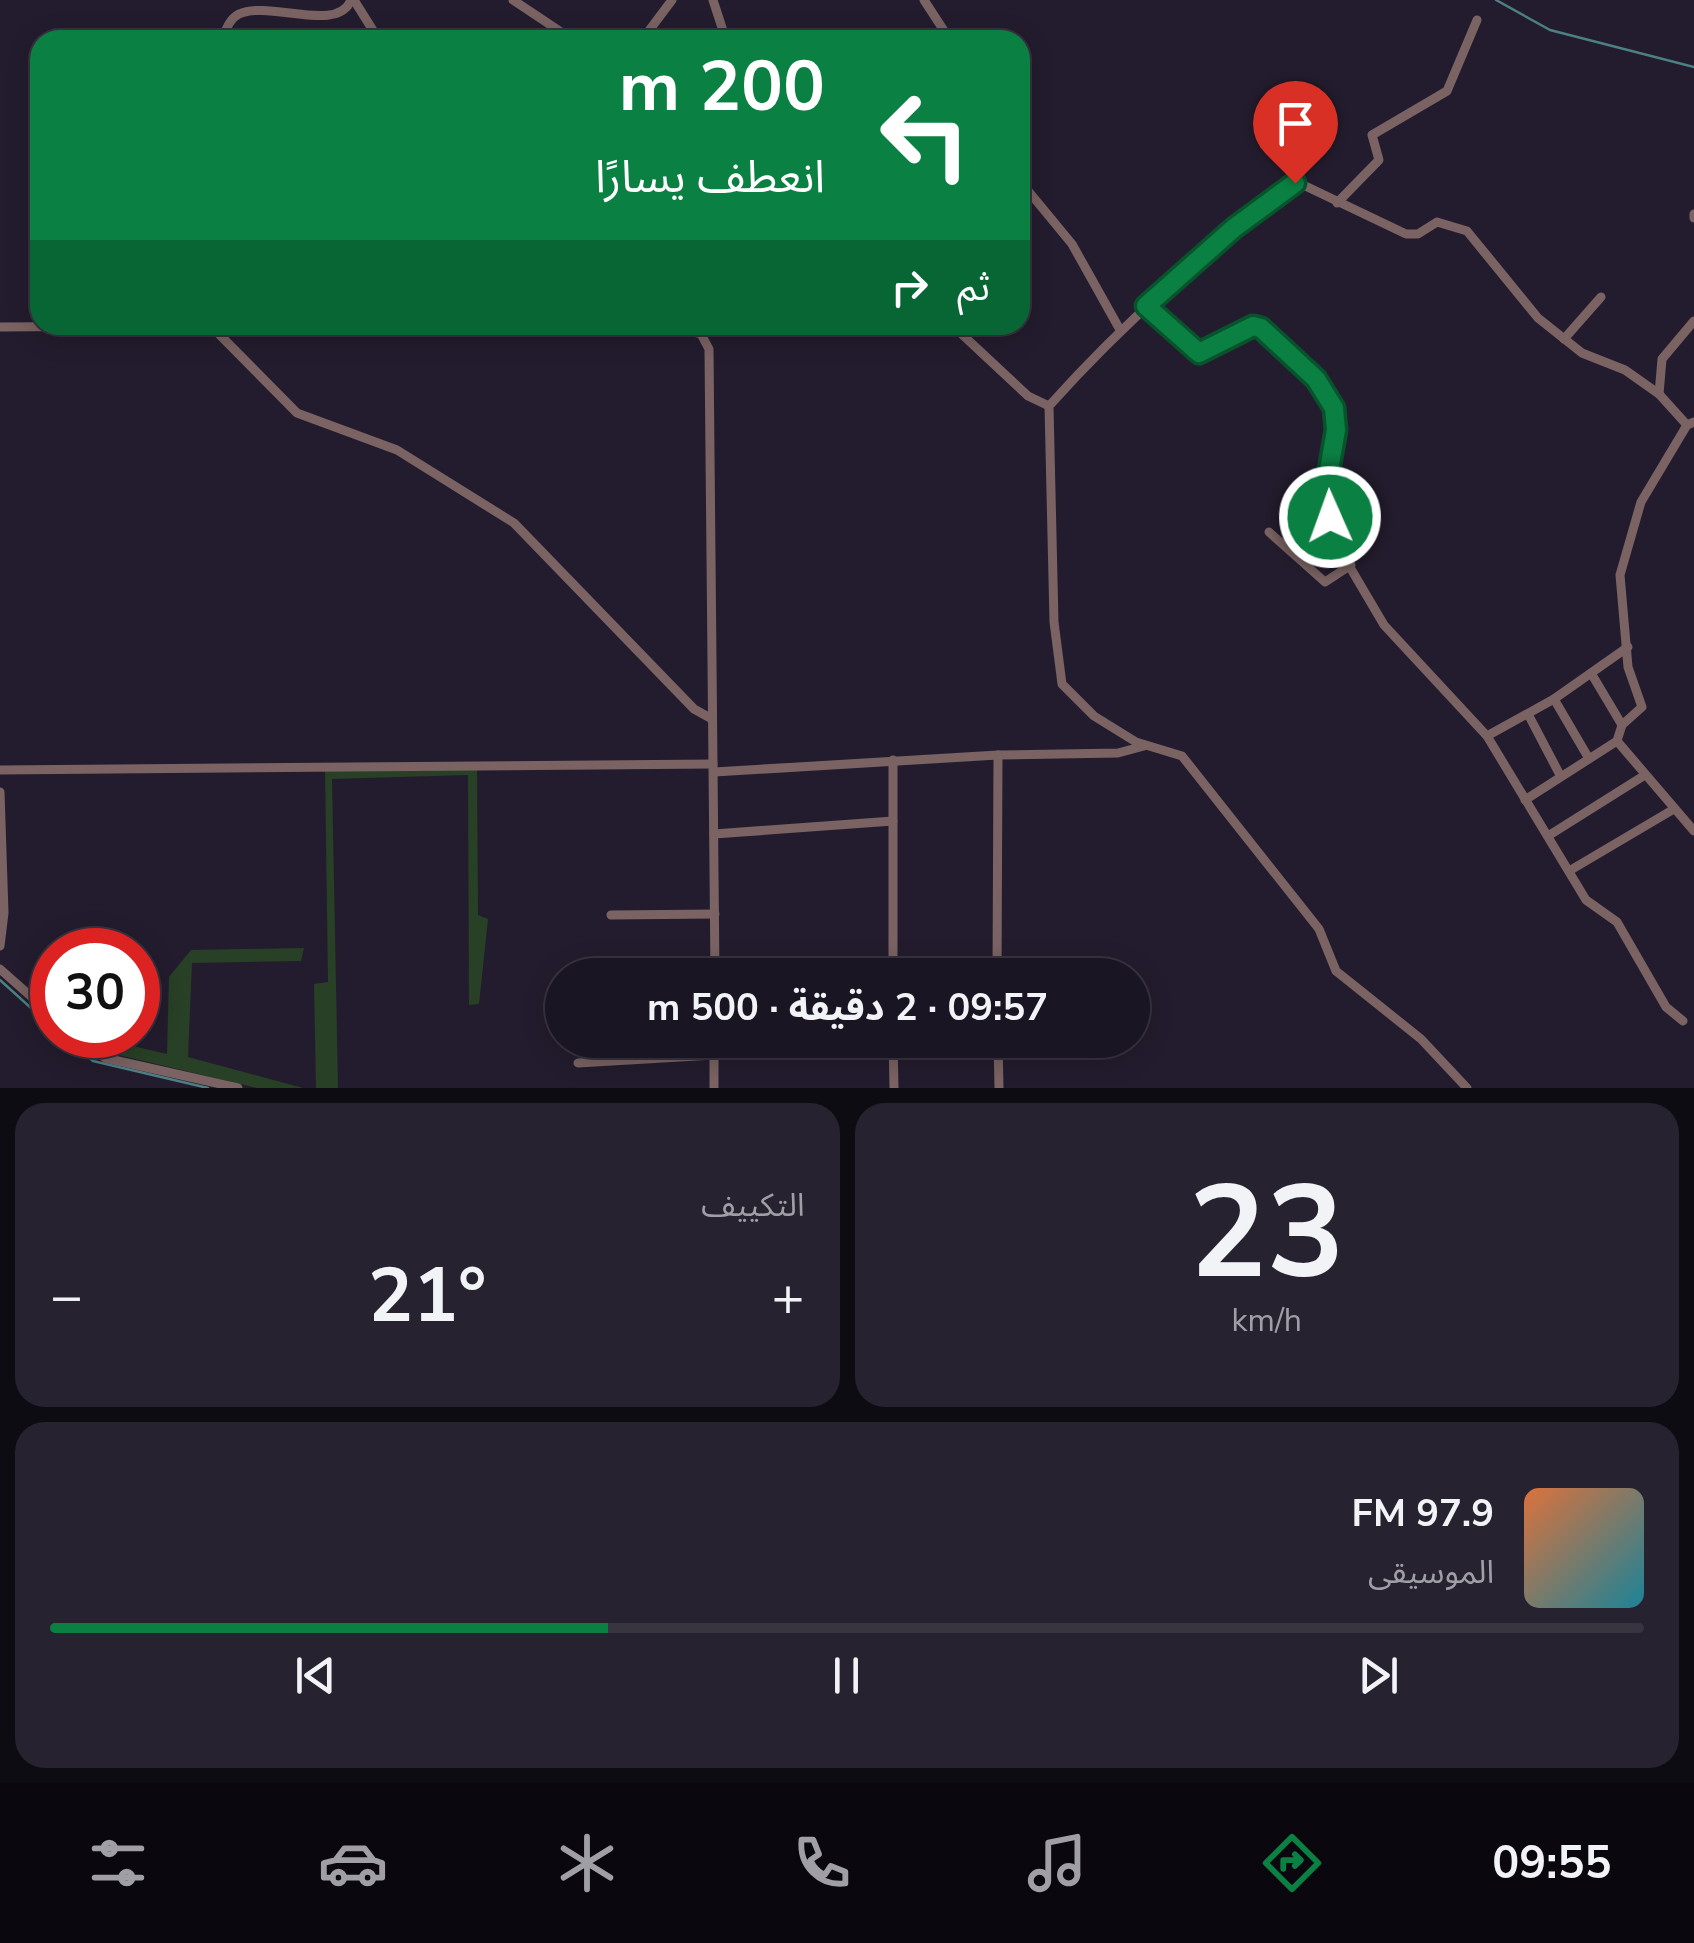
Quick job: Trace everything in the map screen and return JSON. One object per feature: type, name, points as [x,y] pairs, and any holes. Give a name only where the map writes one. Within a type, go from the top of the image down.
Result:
[{"type":"street","points":[[226,30],[231,20],[244,11],[274,9],[335,16],[346,11],[353,0],[372,30]]},
{"type":"street","points":[[513,0],[557,30]]},
{"type":"street","points":[[650,30],[672,0]]},
{"type":"street","points":[[713,0],[723,30]]},
{"type":"street","points":[[924,0],[944,30]]},
{"type":"street","points":[[1337,203],[1379,160],[1372,134],[1447,91],[1477,20]]},
{"type":"street","points":[[1467,1088],[1421,1039],[1336,971],[1319,929],[1182,756],[1144,746],[1094,716],[1059,678],[1049,406],[1119,328],[1234,228],[1296,182],[1410,236],[1437,222],[1466,231],[1522,300],[1564,339],[1582,353],[1625,370],[1659,394],[1690,424],[1641,502],[1622,565],[1620,590],[1628,666],[1642,707],[1622,725],[1618,741],[1525,800]]},
{"type":"street","points":[[1030,193],[1072,244],[1119,328]]},
{"type":"street","points":[[1564,339],[1601,297]]},
{"type":"street","points":[[1146,306],[1199,353],[1253,326],[1261,328],[1322,386],[1335,414],[1326,487],[1341,552],[1390,633],[1487,736],[1590,906],[1604,910],[1617,922],[1666,1007],[1683,1021]]},
{"type":"street","points":[[1659,394],[1662,359],[1694,320]]},
{"type":"street","points":[[0,327],[30,327]]},
{"type":"street","points":[[220,335],[297,413],[402,452],[514,523],[694,709],[712,718]]},
{"type":"street","points":[[701,335],[708,350],[714,958]]},
{"type":"street","points":[[963,335],[1028,396],[1049,406]]},
{"type":"street","points":[[1269,532],[1325,582],[1350,565]]},
{"type":"street","points":[[1487,736],[1554,699],[1628,647]]},
{"type":"street","points":[[1592,672],[1622,725]]},
{"type":"street","points":[[1554,699],[1588,757]]},
{"type":"street","points":[[1528,714],[1560,776]]},
{"type":"street","points":[[1618,741],[1694,831]]},
{"type":"street","points":[[0,770],[714,768],[1118,753],[1144,746]]},
{"type":"street","points":[[997,958],[998,755]]},
{"type":"street","points":[[892,760],[893,958]]},
{"type":"street","points":[[1548,836],[1645,776]]},
{"type":"street","points":[[0,792],[4,913],[0,946]]},
{"type":"street","points":[[1569,871],[1674,809]]},
{"type":"street","points":[[714,834],[893,822]]},
{"type":"street","points":[[611,915],[715,914]]},
{"type":"street","points":[[0,970],[30,996]]},
{"type":"street","points":[[106,1058],[238,1088]]},
{"type":"street","points":[[578,1063],[663,1058]]},
{"type":"street","points":[[714,1058],[714,1088]]},
{"type":"street","points":[[894,1058],[894,1088]]},
{"type":"street","points":[[998,1058],[999,1088]]},
{"type":"green space","points":[[477,767],[478,915],[488,919],[479,1004],[469,1005],[468,775],[332,779],[338,1088],[316,1088],[314,984],[328,982],[325,769]]},
{"type":"green space","points":[[304,948],[301,961],[192,963],[188,1057],[303,1088],[257,1088],[131,1058],[160,1058],[160,1052],[167,1054],[169,977],[191,950]]},
{"type":"waterway","points":[[1496,0],[1550,30],[1694,67]]},
{"type":"waterway","points":[[0,980],[30,1007]]},
{"type":"waterway","points":[[89,1058],[208,1088]]},
{"type":"route","points":[[1295,183],[1234,228],[1146,306],[1182,343],[1199,353],[1224,344],[1253,326],[1261,328],[1322,386],[1334,408],[1336,430],[1326,487],[1330,517]]}]
